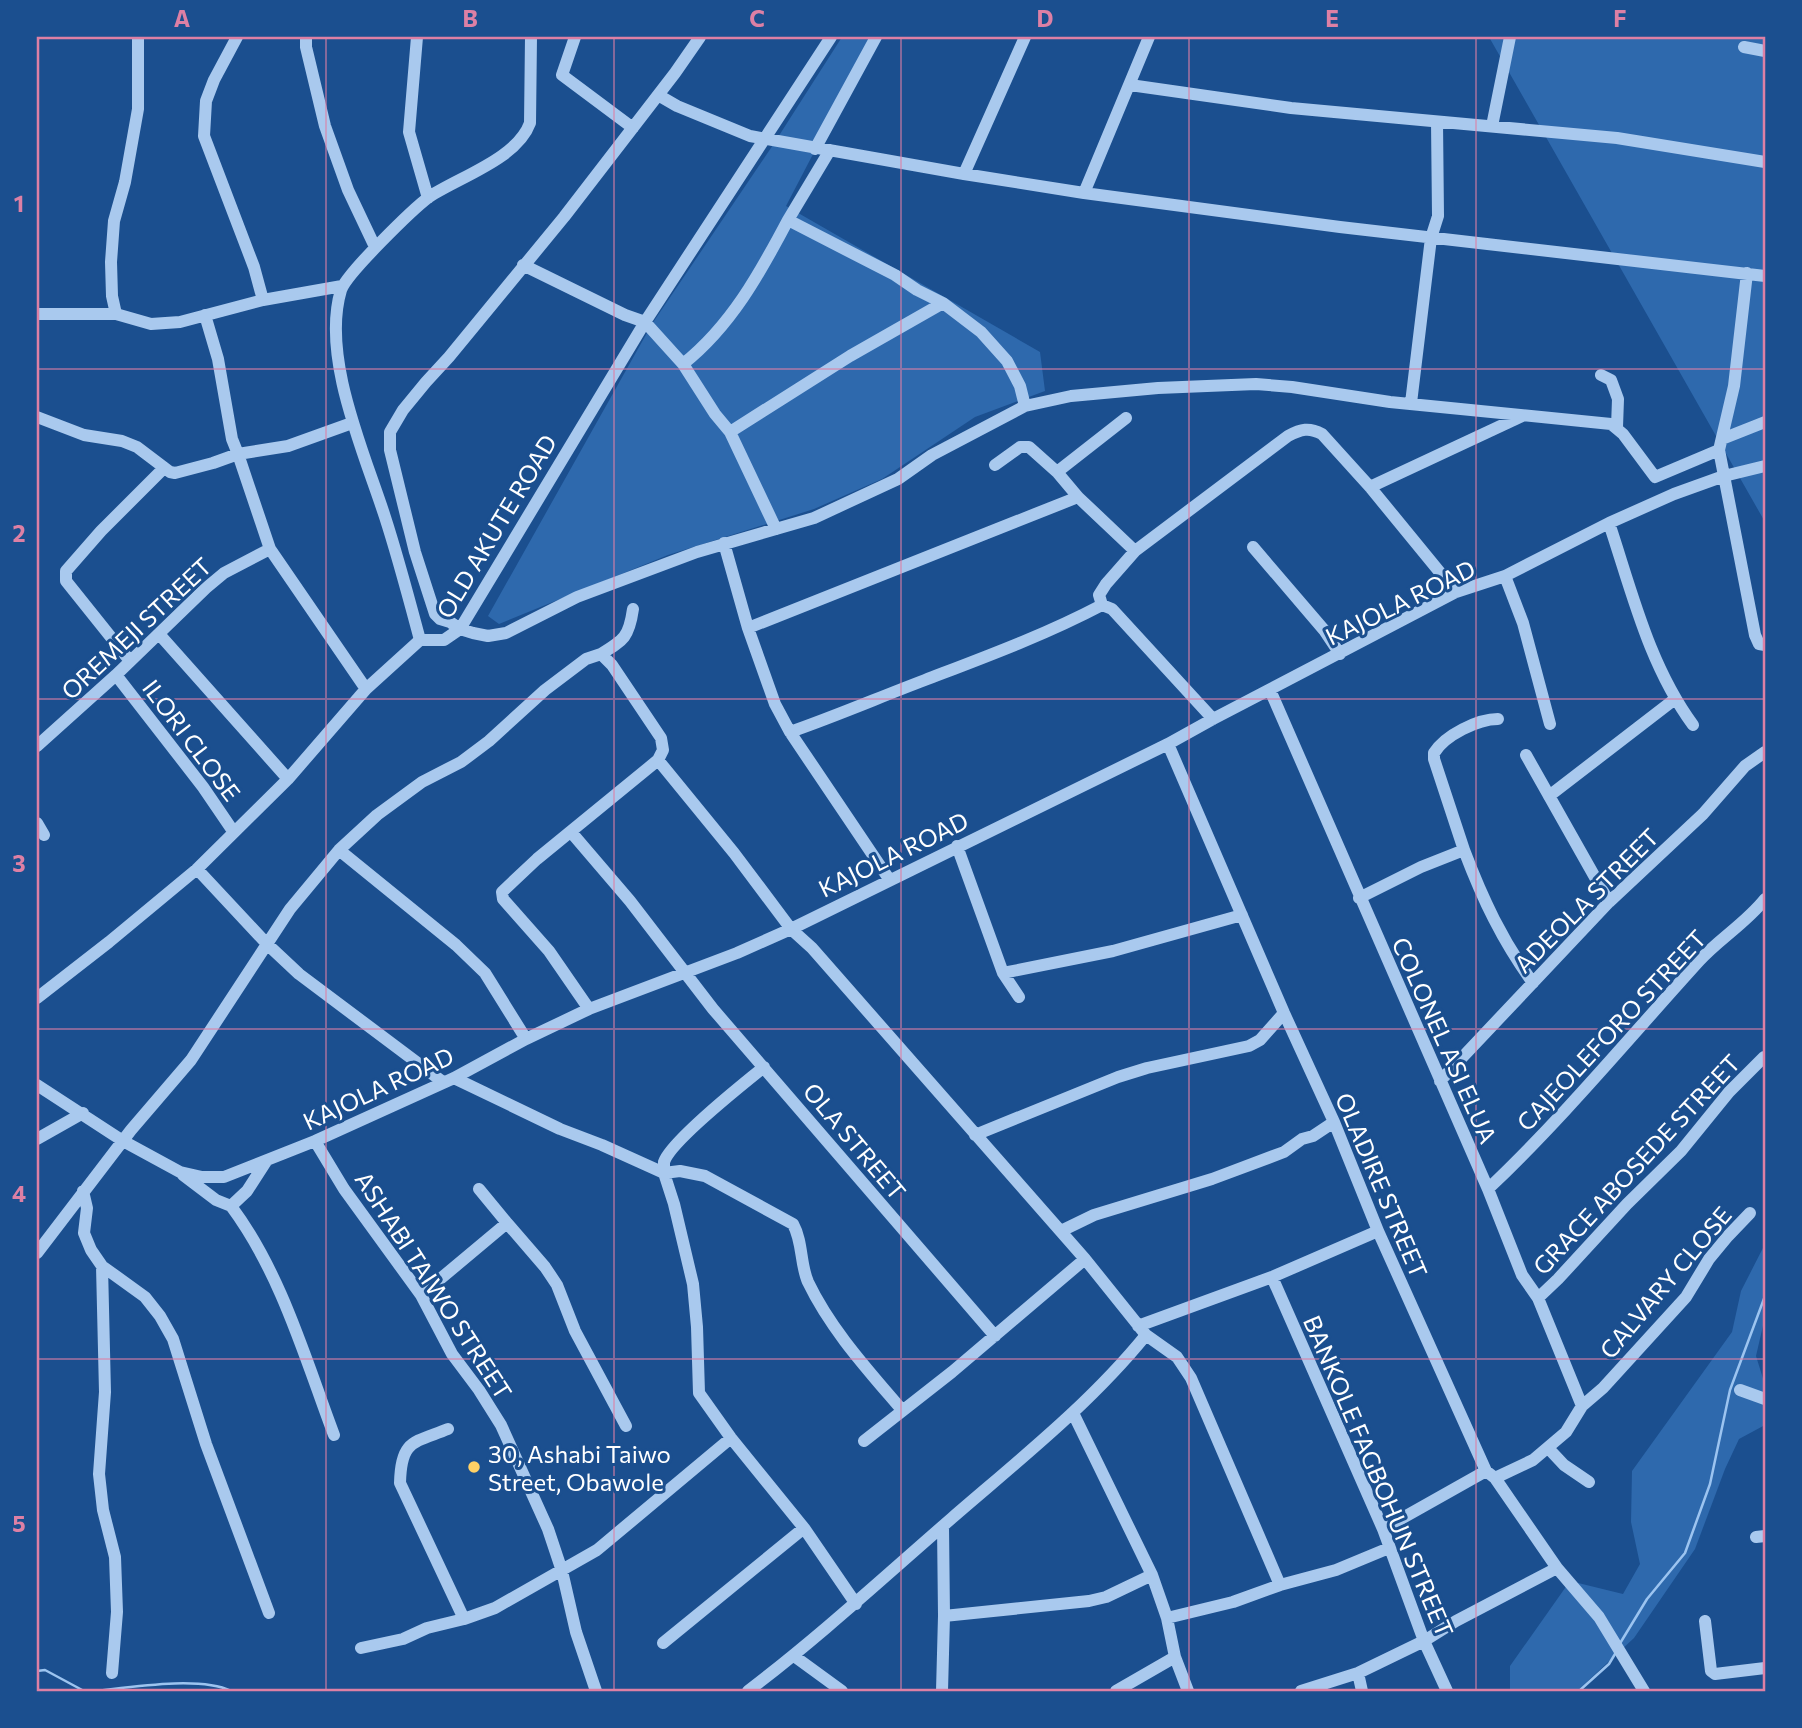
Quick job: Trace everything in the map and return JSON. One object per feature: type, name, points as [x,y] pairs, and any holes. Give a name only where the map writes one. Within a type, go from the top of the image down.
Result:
[{"type":"street","points":[[116,314],[112,296],[111,262],[114,221],[125,182],[138,109],[138,37]]},
{"type":"street","points":[[237,37],[206,101],[204,136],[254,267],[263,300]]},
{"type":"street","points":[[306,37],[325,126],[348,190],[375,247]]},
{"type":"street","points":[[417,37],[409,132],[428,198]]},
{"type":"street","points":[[421,640],[386,519],[352,423],[337,342],[337,310],[342,286],[375,247],[428,198],[484,167],[520,141],[530,123],[531,37]]},
{"type":"street","points":[[575,37],[562,75],[633,128]]},
{"type":"street","points":[[699,37],[564,217],[403,410],[390,432],[390,450],[415,552],[435,614],[460,629],[488,636],[506,632],[577,597],[724,543],[814,518],[898,479],[932,455],[1025,406],[1071,396],[1256,384],[1461,410],[1575,419],[1617,427],[1655,477],[1765,422]]},
{"type":"street","name":"OLD AKUTE ROAD","points":[[37,998],[197,869],[288,779],[366,689],[421,640],[444,640],[460,629],[645,322],[831,37]]},
{"type":"street","points":[[815,149],[876,37]]},
{"type":"street","points":[[964,174],[1025,37]]},
{"type":"street","points":[[1084,193],[1149,37]]},
{"type":"street","points":[[1492,126],[1510,37]]},
{"type":"street","points":[[1744,47],[1765,51]]},
{"type":"street","points":[[1130,85],[1291,108],[1617,138],[1765,162]]},
{"type":"street","points":[[657,95],[738,132],[815,149],[964,174],[1084,193],[1431,238],[1765,276]]},
{"type":"street","points":[[1411,403],[1431,238],[1438,216],[1437,122]]},
{"type":"street","points":[[683,364],[726,321],[755,280],[830,150]]},
{"type":"street","points":[[788,220],[895,275],[943,303],[981,332],[1007,361],[1020,386],[1025,406]]},
{"type":"street","points":[[523,265],[625,315],[645,322],[683,364],[715,414],[730,432],[776,529]]},
{"type":"street","points":[[1747,273],[1734,386],[1721,445],[1724,476],[1755,635],[1759,644],[1765,645]]},
{"type":"street","points":[[37,314],[116,314],[151,324],[180,322],[263,300],[342,286]]},
{"type":"street","points":[[730,432],[844,359],[943,303]]},
{"type":"street","points":[[205,315],[218,359],[232,439],[271,549],[366,689]]},
{"type":"street","points":[[1601,375],[1611,380],[1618,399],[1617,427]]},
{"type":"street","points":[[1370,487],[1523,415]]},
{"type":"street","points":[[37,417],[84,435],[122,441],[137,447],[175,473],[238,454],[288,446],[352,423]]},
{"type":"street","points":[[1057,472],[1126,418]]},
{"type":"street","points":[[1102,605],[1100,595],[1106,584],[1135,551],[1210,493],[1301,429],[1312,429],[1322,434],[1370,487],[1456,592]]},
{"type":"street","points":[[995,465],[1020,447],[1029,447],[1135,551]]},
{"type":"street","name":"KAJOLA ROAD","points":[[37,1085],[123,1141],[180,1172],[202,1177],[224,1177],[315,1141],[448,1080],[589,1009],[737,953],[790,929],[1168,744],[1456,592],[1505,576],[1609,523],[1674,494],[1724,476],[1765,467]]},
{"type":"street","points":[[130,661],[66,581],[66,570],[164,468]]},
{"type":"street","points":[[748,628],[1078,497]]},
{"type":"street","points":[[1609,523],[1647,638],[1675,699],[1693,725]]},
{"type":"street","points":[[724,543],[748,628],[775,705],[790,732],[889,879]]},
{"type":"street","points":[[1253,547],[1324,630],[1340,654]]},
{"type":"street","name":"OREMEJI STREET","points":[[37,746],[215,580],[271,549]]},
{"type":"street","points":[[1505,576],[1523,623],[1550,724]]},
{"type":"street","points":[[790,732],[853,710],[1020,643],[1102,605],[1112,609],[1213,719]]},
{"type":"street","points":[[37,1253],[83,1191],[191,1060],[290,909],[339,850],[377,815],[422,782],[460,762],[489,741],[545,690],[586,659],[601,654],[624,639],[630,628],[633,609]]},
{"type":"street","points":[[159,634],[288,779]]},
{"type":"street","points":[[589,1009],[549,951],[503,899],[502,892],[657,760],[663,750],[661,738],[612,665],[601,654]]},
{"type":"street","name":"ILORI CLOSE","points":[[116,675],[203,787],[233,831]]},
{"type":"street","name":"COLONEL ASI ELUA","points":[[1269,690],[1488,1189],[1522,1275],[1538,1298],[1582,1406]]},
{"type":"street","points":[[1549,796],[1675,699]]},
{"type":"street","points":[[1498,719],[1484,719],[1470,725],[1437,748],[1434,760],[1483,900],[1510,950],[1533,983]]},
{"type":"street","name":"OLADIRE STREET","points":[[1168,744],[1334,1122],[1378,1231],[1491,1474],[1557,1569],[1599,1617],[1644,1691]]},
{"type":"street","name":"ADEOLA STREET","points":[[1440,1081],[1609,902],[1703,814],[1745,766],[1765,752]]},
{"type":"street","points":[[1525,755],[1609,902]]},
{"type":"street","points":[[657,760],[734,853],[790,929],[812,948],[1061,1231],[1142,1330],[1177,1357],[1191,1378],[1280,1585]]},
{"type":"street","points":[[37,823],[44,835]]},
{"type":"street","name":"OLA STREET","points":[[571,832],[659,937],[683,973],[995,1336]]},
{"type":"street","points":[[957,846],[1003,973],[1019,997]]},
{"type":"street","points":[[339,850],[456,945],[485,973],[526,1039]]},
{"type":"street","points":[[1359,898],[1421,867],[1464,850]]},
{"type":"street","points":[[197,869],[267,944],[344,1009],[448,1080],[664,1174],[680,1171],[705,1176],[793,1224],[806,1278],[820,1307],[902,1410]]},
{"type":"street","name":"CAJEOLEFORO STREET","points":[[1488,1189],[1532,1148],[1702,958],[1755,913],[1765,899]]},
{"type":"street","points":[[1003,973],[1113,951],[1242,915]]},
{"type":"street","points":[[975,1135],[1118,1077],[1147,1068],[1250,1046],[1260,1040],[1284,1013]]},
{"type":"street","name":"GRACE ABOSEDE STREET","points":[[1538,1298],[1627,1204],[1672,1161],[1729,1092],[1764,1057]]},
{"type":"street","points":[[764,1067],[725,1099],[670,1152],[664,1163],[664,1174],[693,1284],[699,1393],[731,1438],[804,1528],[856,1604]]},
{"type":"street","points":[[37,1139],[83,1113]]},
{"type":"street","points":[[1061,1231],[1094,1215],[1212,1179],[1284,1152],[1334,1122]]},
{"type":"street","name":"ASHABI TAIWO STREET","points":[[315,1141],[344,1189],[421,1295],[452,1353],[501,1425],[532,1490],[562,1571],[576,1632],[596,1691]]},
{"type":"street","points":[[231,1206],[247,1191],[267,1160]]},
{"type":"street","points":[[180,1172],[216,1200],[231,1206],[260,1252],[286,1307],[334,1435]]},
{"type":"street","points":[[479,1189],[545,1267],[556,1285],[575,1331],[626,1426]]},
{"type":"street","points":[[83,1191],[87,1208],[84,1233],[91,1250],[102,1266],[145,1297],[173,1339],[206,1444],[269,1613]]},
{"type":"street","name":"CALVARY CLOSE","points":[[1582,1406],[1603,1388],[1686,1297],[1709,1259],[1750,1213]]},
{"type":"street","points":[[421,1295],[508,1223]]},
{"type":"street","points":[[748,1691],[856,1604],[1073,1413],[1129,1356],[1142,1330],[1378,1231]]},
{"type":"street","points":[[864,1441],[995,1336],[1085,1259]]},
{"type":"street","points":[[102,1266],[105,1392],[99,1474],[103,1510],[114,1557],[117,1612],[113,1673]]},
{"type":"street","name":"BANKOLE FAGBOHUN STREET","points":[[1272,1277],[1383,1529],[1424,1641],[1447,1691]]},
{"type":"street","points":[[1740,1390],[1765,1399]]},
{"type":"street","points":[[1383,1529],[1491,1474],[1522,1467],[1549,1449],[1566,1432],[1582,1406]]},
{"type":"street","points":[[1073,1413],[1152,1575],[1167,1618],[1175,1657],[1188,1691]]},
{"type":"street","points":[[448,1429],[415,1442],[404,1450],[400,1483],[464,1619]]},
{"type":"street","points":[[361,1648],[403,1639],[427,1628],[495,1608],[562,1571],[597,1550],[731,1438]]},
{"type":"street","points":[[1549,1449],[1564,1465],[1589,1482]]},
{"type":"street","points":[[942,1691],[943,1526]]},
{"type":"street","points":[[663,1643],[804,1528]]},
{"type":"street","points":[[1167,1618],[1233,1602],[1280,1585],[1336,1570],[1389,1548]]},
{"type":"street","points":[[1301,1691],[1358,1673],[1424,1641],[1456,1621],[1557,1569]]},
{"type":"street","points":[[944,1616],[1089,1601],[1106,1597],[1152,1575]]},
{"type":"street","points":[[1705,1621],[1711,1671],[1715,1674],[1765,1668]]},
{"type":"street","points":[[794,1656],[842,1691]]},
{"type":"street","points":[[1116,1691],[1175,1657]]},
{"type":"street","points":[[1358,1673],[1362,1691]]},
{"type":"shaded area","points":[[842,37],[874,37],[786,206],[1040,352],[1045,391],[975,417],[882,479],[814,509],[668,555],[499,624],[488,616],[652,324]]},
{"type":"shaded area","points":[[1489,37],[1765,37],[1765,522]]},
{"type":"shaded area","points":[[1765,1244],[1765,1317],[1756,1356],[1765,1385],[1765,1425],[1739,1439],[1695,1549],[1634,1638],[1577,1691],[1510,1691],[1510,1666],[1570,1581],[1623,1594],[1640,1564],[1631,1522],[1632,1471],[1732,1332],[1741,1291]]},
{"type":"waterway","points":[[1619,1645],[1647,1599],[1685,1553],[1710,1484],[1730,1390],[1765,1296]]},
{"type":"waterway","points":[[1579,1691],[1609,1664],[1615,1654]]},
{"type":"waterway","points":[[37,1671],[45,1670],[84,1691]]},
{"type":"waterway","points":[[97,1691],[184,1683],[231,1691]]},
{"type":"place","name":"30, Ashabi Taiwo Street, Obawole","points":[[474,1467]]}]
